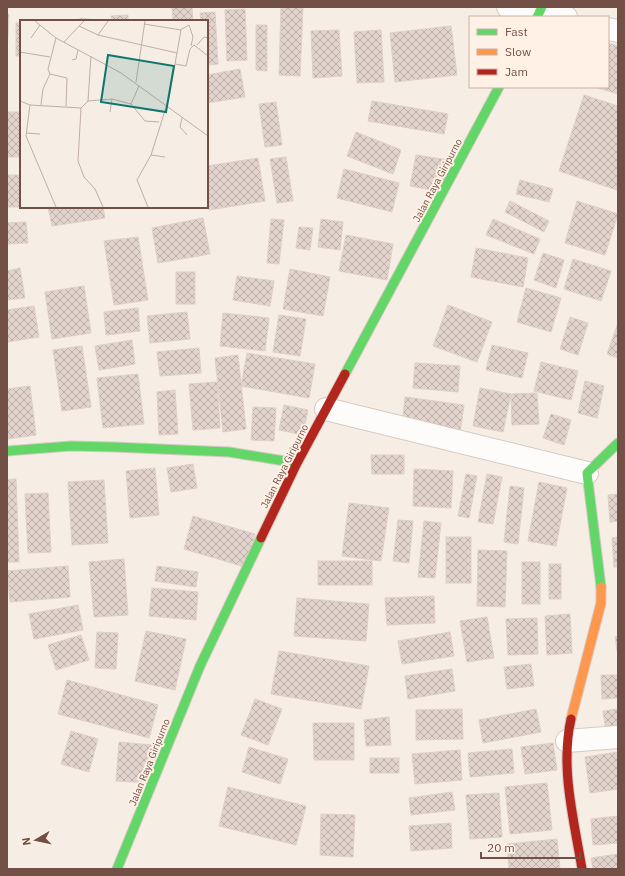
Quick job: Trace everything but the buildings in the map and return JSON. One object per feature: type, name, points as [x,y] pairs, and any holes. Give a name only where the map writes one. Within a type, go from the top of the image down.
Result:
[{"type":"main road","name":"Jalan Raya Giripurno","points":[[117,869],[200,666],[296,463],[498,88]]},
{"type":"main road","points":[[582,869],[567,776],[567,741],[570,721],[601,603],[601,583],[587,473],[618,443]]},
{"type":"main road","points":[[7,451],[71,446],[229,452],[296,463]]},
{"type":"street","points":[[508,7],[540,11],[562,16]]},
{"type":"street","points":[[326,409],[587,473]]},
{"type":"street","points":[[567,741],[618,737]]},
{"type":"traffic: fast","points":[[538,16],[542,7]]},
{"type":"traffic: fast","points":[[345,374],[498,88]]},
{"type":"traffic: fast","points":[[601,587],[587,473],[618,443]]},
{"type":"traffic: fast","points":[[7,451],[71,446],[114,447],[229,452],[297,463]]},
{"type":"traffic: fast","points":[[117,869],[200,666],[261,538]]},
{"type":"traffic: slow","points":[[571,719],[601,603],[601,587]]},
{"type":"traffic: jam","points":[[261,538],[297,463],[345,374]]},
{"type":"traffic: jam","points":[[571,719],[567,756],[569,794],[582,869]]}]
